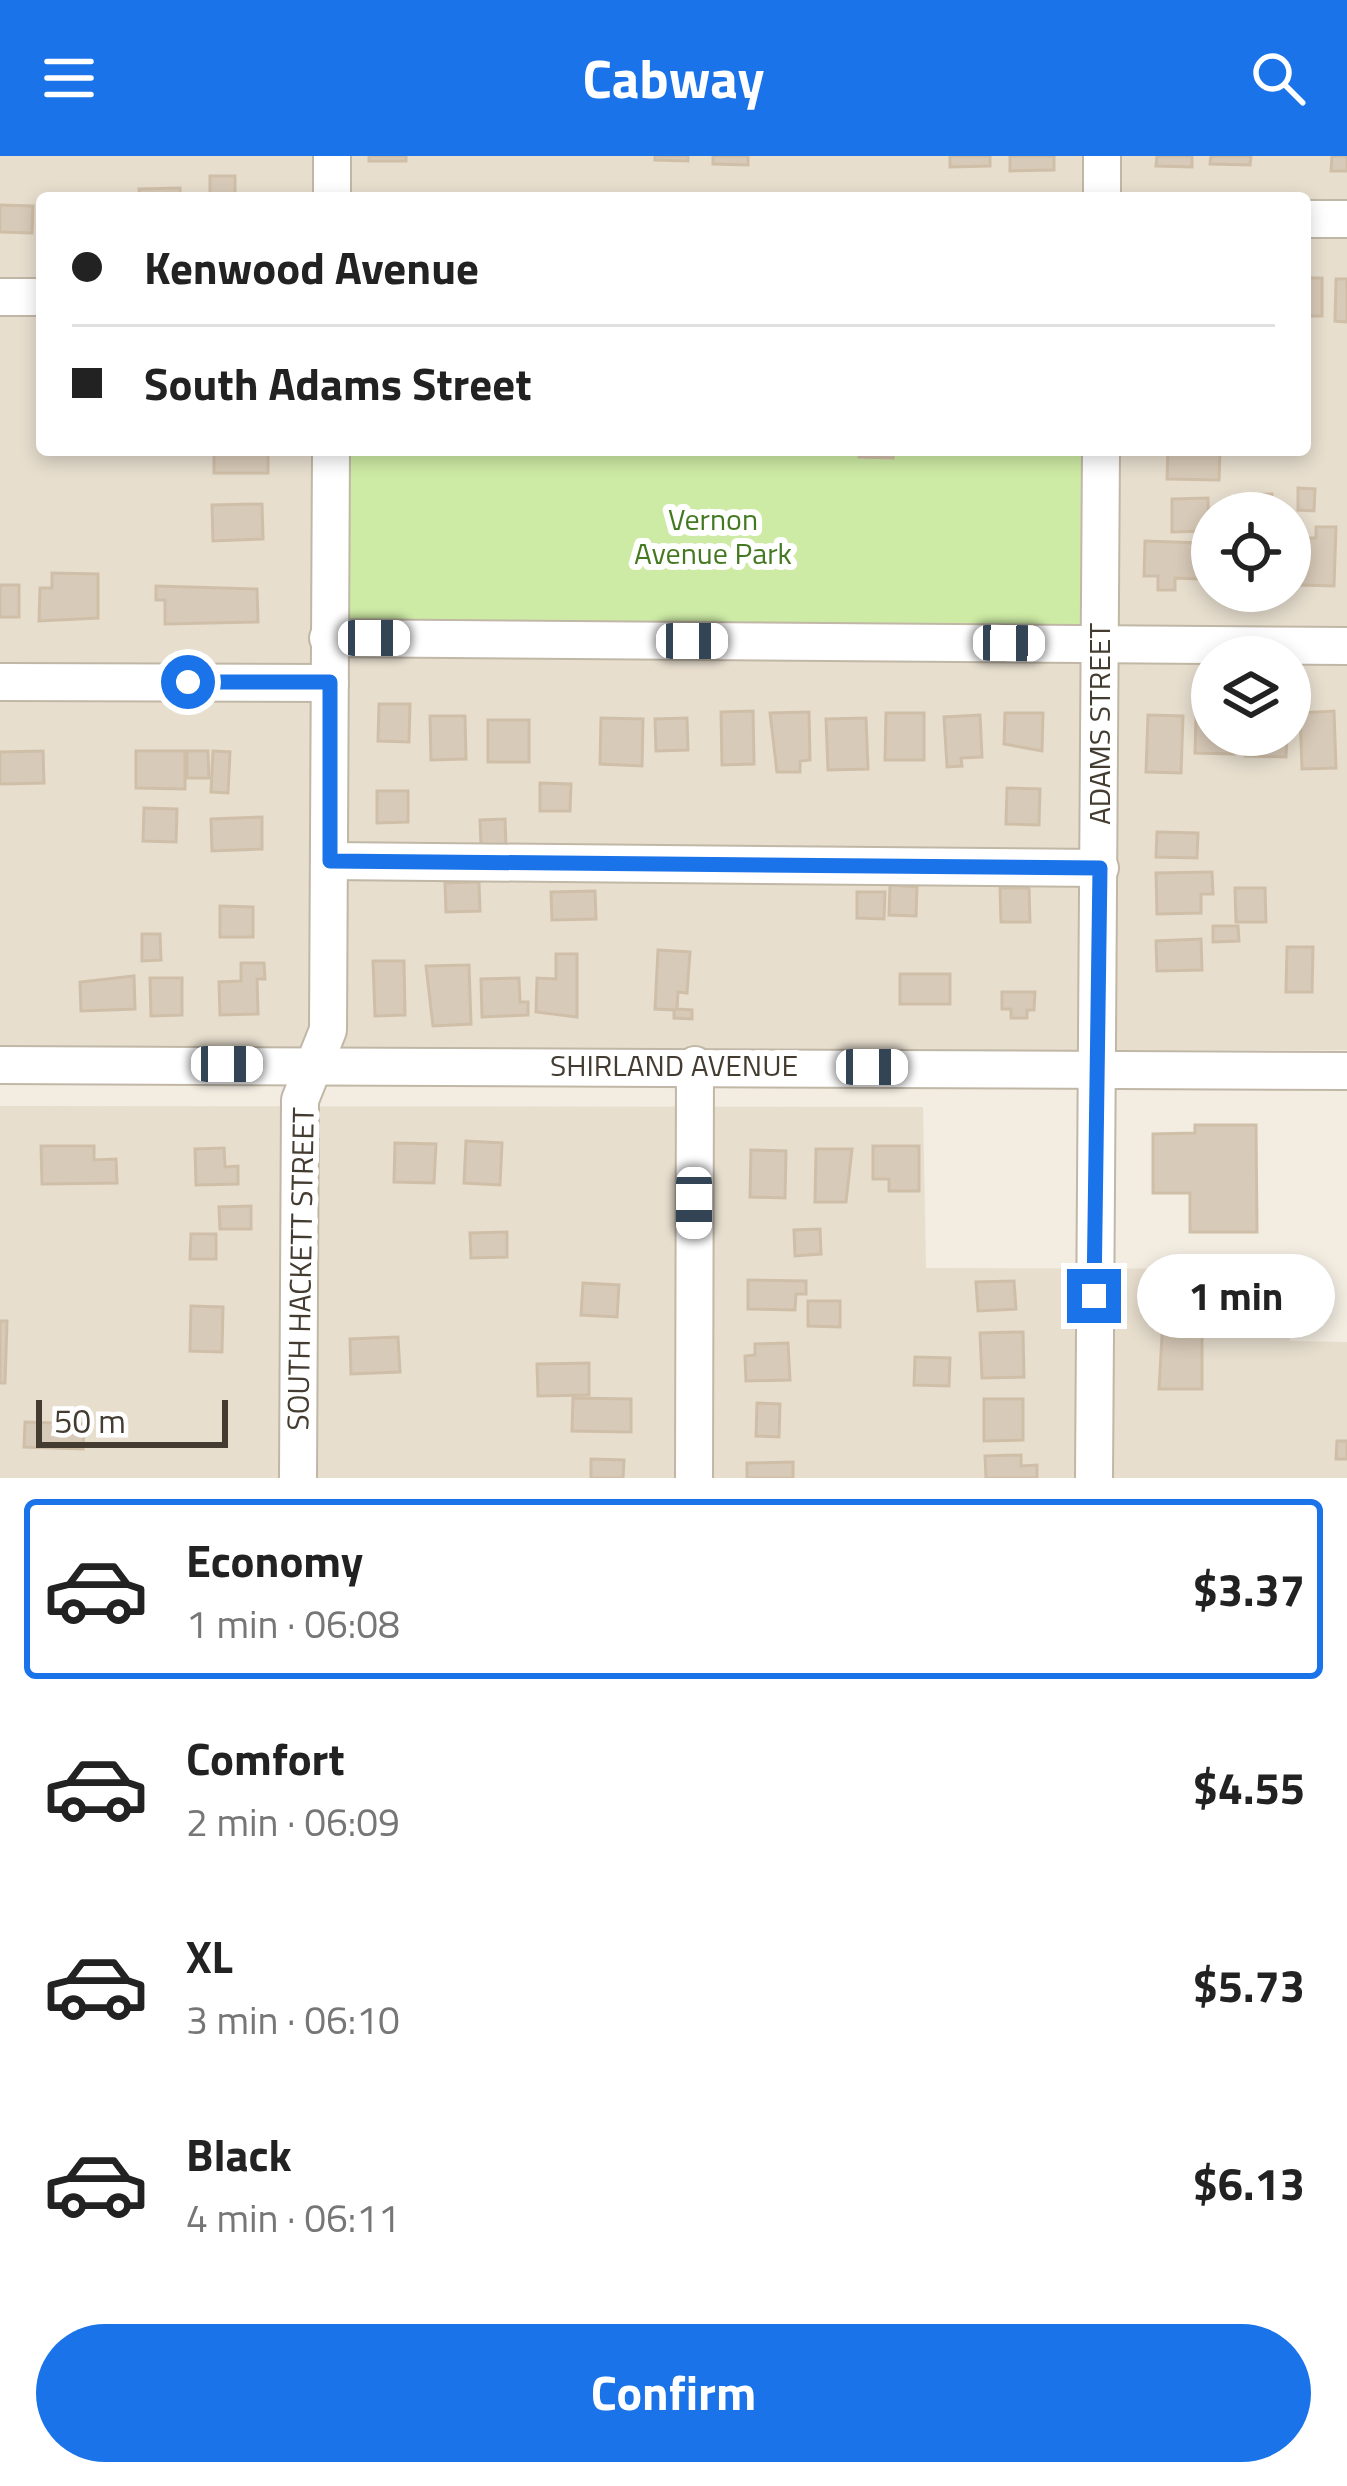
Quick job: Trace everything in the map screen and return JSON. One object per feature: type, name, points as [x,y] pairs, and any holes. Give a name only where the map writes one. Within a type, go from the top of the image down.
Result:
[{"type":"street","points":[[332,156],[332,192]]},
{"type":"street","points":[[1102,156],[1102,192]]},
{"type":"street","points":[[1311,219],[1347,219]]},
{"type":"street","points":[[0,297],[36,297]]},
{"type":"street","name":"SOUTH HACKETT STREET","points":[[298,1478],[299,1100],[318,1064],[328,1030],[331,456]]},
{"type":"street","name":"ADAMS STREET","points":[[1094,1478],[1101,456]]},
{"type":"street","points":[[328,638],[1347,646]]},
{"type":"street","points":[[0,682],[330,682]]},
{"type":"street","points":[[330,861],[1100,868]]},
{"type":"street","name":"SHIRLAND AVENUE","points":[[0,1065],[1347,1070]]},
{"type":"street","points":[[694,1478],[695,1065]]},
{"type":"shaded area","points":[[0,156],[1347,156],[1347,1050],[0,1052]]},
{"type":"shaded area","points":[[0,1106],[923,1107],[926,1268],[1289,1269],[1290,1341],[1347,1342],[1347,1478],[0,1478]]},
{"type":"green space","name":"Vernon Avenue Park","points":[[347,456],[1081,456],[1080,624],[345,621]]},
{"type":"building","points":[[369,156],[406,156],[406,161],[369,161]]},
{"type":"building","points":[[655,156],[688,156],[688,161],[655,160]]},
{"type":"building","points":[[713,156],[748,156],[748,165],[713,164]]},
{"type":"building","points":[[950,156],[990,156],[990,166],[950,167]]},
{"type":"building","points":[[1010,156],[1054,156],[1054,170],[1010,171]]},
{"type":"building","points":[[1157,156],[1192,156],[1192,167],[1156,166]]},
{"type":"building","points":[[1211,156],[1251,156],[1250,165],[1210,164]]},
{"type":"building","points":[[1332,156],[1347,156],[1347,171],[1331,171]]},
{"type":"building","points":[[210,176],[235,176],[235,192],[210,192]]},
{"type":"building","points":[[180,188],[180,192],[139,192]]},
{"type":"building","points":[[0,205],[33,206],[32,233],[0,232]]},
{"type":"building","points":[[1311,278],[1322,278],[1322,316],[1311,316]]},
{"type":"building","points":[[1336,279],[1347,279],[1347,322],[1335,321]]},
{"type":"building","points":[[214,456],[268,456],[268,473],[214,473]]},
{"type":"building","points":[[1168,456],[1220,456],[1219,480],[1167,479]]},
{"type":"building","points":[[1298,488],[1315,489],[1314,511],[1311,492],[1298,492]]},
{"type":"building","points":[[1191,498],[1191,531],[1172,532],[1172,499]]},
{"type":"building","points":[[262,504],[263,539],[213,541],[212,505]]},
{"type":"building","points":[[1316,527],[1336,527],[1334,586],[1311,585],[1311,538],[1316,538]]},
{"type":"building","points":[[1145,541],[1191,543],[1191,579],[1175,578],[1175,590],[1158,590],[1158,576],[1144,576]]},
{"type":"building","points":[[52,573],[98,574],[98,618],[39,621],[40,588],[52,588]]},
{"type":"building","points":[[0,585],[19,585],[19,617],[0,617]]},
{"type":"building","points":[[156,586],[257,589],[258,622],[165,624],[165,600],[156,600]]},
{"type":"building","points":[[379,704],[410,704],[409,742],[378,741]]},
{"type":"building","points":[[753,711],[754,764],[722,765],[721,712]]},
{"type":"building","points":[[1334,711],[1336,768],[1302,769],[1302,756],[1311,756],[1311,712]]},
{"type":"building","points":[[809,712],[810,760],[800,761],[800,772],[777,772],[770,713]]},
{"type":"building","points":[[886,713],[924,713],[924,760],[885,760]]},
{"type":"building","points":[[1005,713],[1043,713],[1042,751],[1004,744]]},
{"type":"building","points":[[980,715],[982,757],[961,758],[962,766],[947,767],[944,717]]},
{"type":"building","points":[[1148,715],[1183,716],[1181,773],[1146,772]]},
{"type":"building","points":[[430,716],[465,716],[466,759],[431,760]]},
{"type":"building","points":[[601,718],[643,719],[642,766],[600,764]]},
{"type":"building","points":[[687,718],[688,750],[656,751],[655,719]]},
{"type":"building","points":[[866,718],[868,769],[828,770],[826,719]]},
{"type":"building","points":[[488,720],[529,720],[529,762],[488,762]]},
{"type":"building","points":[[43,751],[44,783],[0,784],[0,752]]},
{"type":"building","points":[[136,751],[185,751],[185,789],[136,788]]},
{"type":"building","points":[[187,751],[208,751],[209,778],[187,778]]},
{"type":"building","points":[[213,751],[230,752],[228,793],[211,792]]},
{"type":"building","points":[[540,783],[571,784],[570,811],[540,811]]},
{"type":"building","points":[[1007,788],[1040,789],[1039,825],[1006,824]]},
{"type":"building","points":[[377,791],[408,791],[408,822],[377,823]]},
{"type":"building","points":[[144,808],[177,809],[176,842],[143,841]]},
{"type":"building","points":[[262,817],[262,849],[212,851],[211,819]]},
{"type":"building","points":[[505,819],[506,846],[481,846],[480,820]]},
{"type":"building","points":[[1157,832],[1198,833],[1197,858],[1156,857]]},
{"type":"building","points":[[1212,872],[1213,894],[1201,894],[1201,913],[1157,914],[1156,873]]},
{"type":"building","points":[[479,882],[480,911],[446,912],[445,883]]},
{"type":"building","points":[[890,885],[917,887],[916,916],[889,915]]},
{"type":"building","points":[[1000,888],[1029,888],[1030,922],[1001,922]]},
{"type":"building","points":[[1235,888],[1265,888],[1266,922],[1236,922]]},
{"type":"building","points":[[595,891],[596,919],[552,920],[551,892]]},
{"type":"building","points":[[857,892],[885,892],[884,919],[857,918]]},
{"type":"building","points":[[220,906],[253,907],[253,937],[220,937]]},
{"type":"building","points":[[1213,926],[1238,926],[1239,941],[1213,942]]},
{"type":"building","points":[[142,934],[160,934],[161,960],[142,961]]},
{"type":"building","points":[[1201,939],[1202,970],[1157,971],[1156,941]]},
{"type":"building","points":[[1287,947],[1313,947],[1312,992],[1286,992]]},
{"type":"building","points":[[658,950],[690,952],[687,993],[678,992],[677,1009],[692,1010],[692,1019],[674,1018],[674,1010],[655,1009]]},
{"type":"building","points":[[556,954],[577,954],[577,1017],[536,1012],[537,978],[556,979]]},
{"type":"building","points":[[373,961],[404,961],[405,1015],[375,1016]]},
{"type":"building","points":[[241,963],[264,963],[265,979],[257,979],[258,1014],[220,1015],[219,982],[241,981]]},
{"type":"building","points":[[469,965],[471,1024],[433,1026],[426,966]]},
{"type":"building","points":[[900,974],[950,974],[950,1004],[900,1004]]},
{"type":"building","points":[[134,976],[135,1009],[81,1011],[80,982]]},
{"type":"building","points":[[150,978],[182,978],[182,1015],[151,1016]]},
{"type":"building","points":[[519,978],[520,1002],[528,1002],[528,1015],[482,1017],[481,979]]},
{"type":"building","points":[[1002,992],[1035,992],[1034,1010],[1027,1010],[1027,1018],[1011,1018],[1011,1009],[1002,1009]]},
{"type":"building","points":[[1195,1125],[1256,1125],[1257,1232],[1190,1232],[1190,1193],[1153,1193],[1153,1134],[1195,1133]]},
{"type":"building","points":[[466,1141],[502,1143],[500,1185],[464,1183]]},
{"type":"building","points":[[395,1143],[436,1144],[434,1183],[394,1182]]},
{"type":"building","points":[[41,1146],[94,1146],[94,1160],[116,1159],[117,1183],[42,1184]]},
{"type":"building","points":[[873,1146],[919,1146],[919,1191],[889,1191],[889,1179],[873,1179]]},
{"type":"building","points":[[224,1148],[225,1167],[238,1166],[238,1184],[196,1185],[195,1149]]},
{"type":"building","points":[[816,1149],[852,1149],[846,1202],[815,1202]]},
{"type":"building","points":[[751,1150],[786,1151],[785,1198],[750,1197]]},
{"type":"building","points":[[251,1206],[251,1229],[220,1229],[219,1207]]},
{"type":"building","points":[[820,1229],[821,1254],[795,1256],[794,1230]]},
{"type":"building","points":[[507,1232],[507,1257],[471,1258],[470,1233]]},
{"type":"building","points":[[191,1234],[216,1234],[216,1259],[190,1259]]},
{"type":"building","points":[[748,1280],[806,1281],[806,1294],[796,1294],[795,1310],[748,1309]]},
{"type":"building","points":[[1014,1281],[1016,1309],[978,1311],[976,1282]]},
{"type":"building","points":[[583,1283],[619,1285],[617,1317],[581,1315]]},
{"type":"building","points":[[1165,1283],[1202,1283],[1202,1389],[1159,1389]]},
{"type":"building","points":[[808,1301],[840,1301],[840,1327],[808,1326]]},
{"type":"building","points":[[191,1306],[223,1307],[222,1352],[190,1351]]},
{"type":"building","points":[[0,1321],[7,1321],[5,1383],[0,1383]]},
{"type":"building","points":[[1023,1332],[1024,1377],[982,1378],[980,1333]]},
{"type":"building","points":[[398,1337],[400,1372],[351,1374],[350,1339]]},
{"type":"building","points":[[788,1343],[790,1380],[746,1381],[745,1356],[755,1355],[755,1344]]},
{"type":"building","points":[[915,1357],[950,1358],[949,1386],[914,1385]]},
{"type":"building","points":[[589,1363],[589,1395],[538,1396],[537,1364]]},
{"type":"building","points":[[573,1398],[631,1399],[631,1432],[572,1431]]},
{"type":"building","points":[[984,1399],[1023,1399],[1023,1440],[984,1441]]},
{"type":"building","points":[[757,1403],[780,1404],[779,1437],[756,1436]]},
{"type":"building","points":[[25,1422],[84,1424],[83,1449],[24,1447]]},
{"type":"building","points":[[1337,1441],[1347,1441],[1347,1459],[1336,1459]]},
{"type":"building","points":[[1021,1455],[1021,1466],[1037,1465],[1037,1478],[986,1478],[985,1456]]},
{"type":"building","points":[[591,1459],[624,1460],[623,1478],[591,1478]]},
{"type":"building","points":[[793,1462],[793,1478],[747,1478],[747,1463]]},
{"type":"route","points":[[188,682],[330,682],[330,861],[1100,868],[1094,1296]]}]
